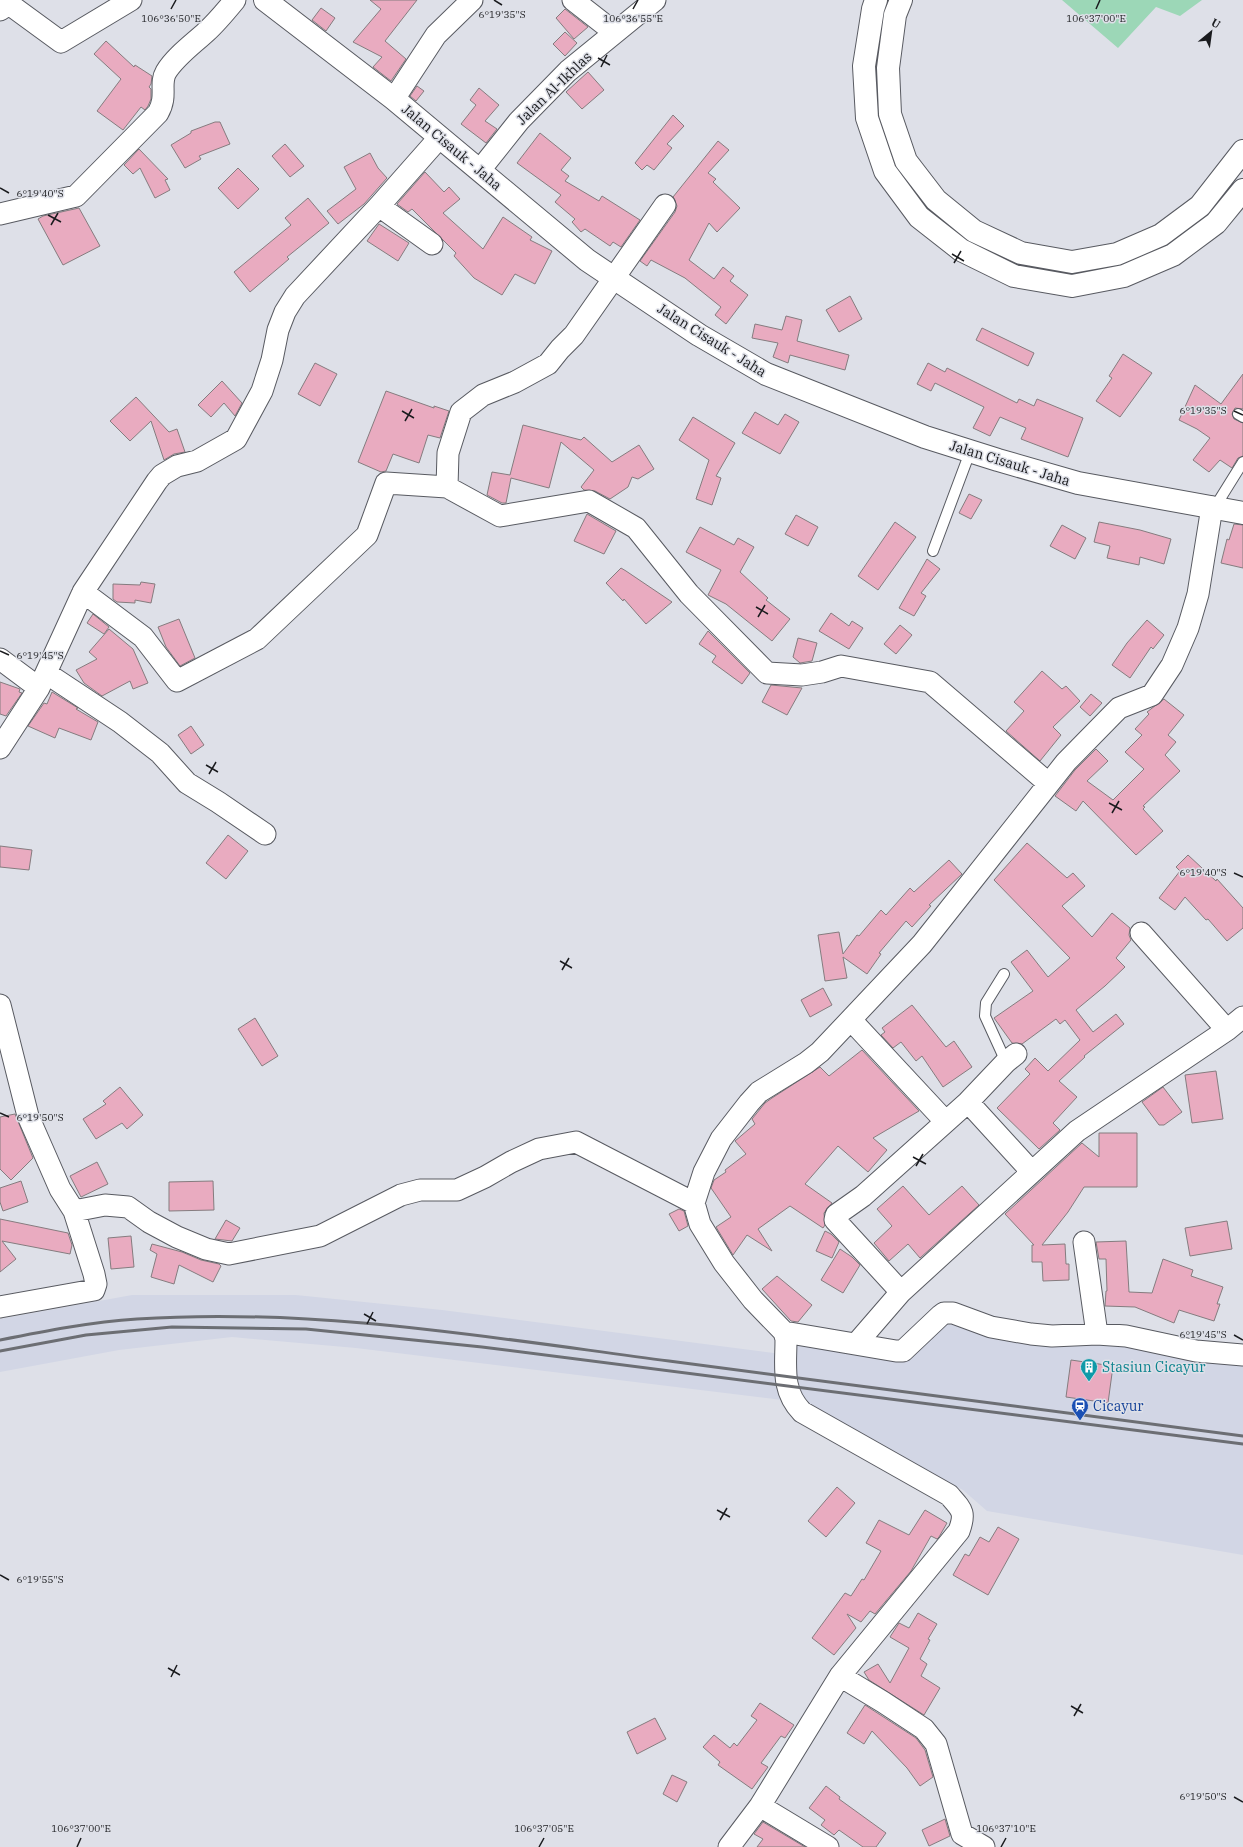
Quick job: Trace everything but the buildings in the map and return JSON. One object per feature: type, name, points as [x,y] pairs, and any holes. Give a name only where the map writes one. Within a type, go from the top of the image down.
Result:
[{"type":"main road","name":"Jalan Cisauk - Jaha","points":[[265,0],[394,99],[587,260],[699,335],[766,374],[925,437],[970,452],[1078,483],[1243,513]]},
{"type":"main road","points":[[876,0],[873,9],[864,66],[865,89],[867,118],[885,171],[919,217],[961,250],[1014,276],[1072,286],[1124,276],[1173,255],[1216,223],[1243,190]]},
{"type":"main road","points":[[902,0],[895,15],[888,68],[890,114],[906,160],[941,205],[974,230],[1021,253],[1072,262],[1117,254],[1161,235],[1200,206],[1243,151]]},
{"type":"street","points":[[0,10],[9,4],[61,42],[131,0]]},
{"type":"street","points":[[0,214],[76,196],[158,113],[164,100],[164,80],[168,69],[189,46],[212,26],[235,0]]},
{"type":"street","points":[[394,99],[436,35],[472,0]]},
{"type":"street","points":[[573,0],[614,32]]},
{"type":"street","name":"Jalan Al-Ikhlas","points":[[480,170],[519,120],[568,71],[655,0]]},
{"type":"street","points":[[0,748],[42,681],[83,592],[162,475],[178,466],[197,461],[236,439],[262,391],[285,312],[295,296],[379,206],[439,138]]},
{"type":"street","points":[[447,487],[448,453],[461,412],[483,395],[515,382],[548,364],[574,335],[665,205]]},
{"type":"street","points":[[379,206],[432,244]]},
{"type":"street","points":[[83,592],[143,637],[177,681],[257,639],[367,535],[386,483],[447,487],[500,516],[588,501],[636,528],[689,594],[767,673],[802,675],[822,672],[841,666],[930,682],[1048,783]]},
{"type":"street","points":[[729,1847],[760,1806],[840,1676],[959,1531],[963,1518],[960,1507],[949,1495],[802,1412],[794,1404],[786,1387],[786,1339],[784,1332],[753,1300],[724,1263],[700,1224],[694,1204],[704,1172],[721,1139],[749,1102],[759,1092],[820,1052],[922,944],[1066,762],[1119,708],[1152,695],[1172,665],[1188,628],[1198,594],[1214,507]]},
{"type":"street","points":[[0,659],[120,722],[160,753],[187,783],[265,834]]},
{"type":"street","points":[[856,1344],[901,1292],[1077,1130],[1235,1024],[1141,933]]},
{"type":"street","points":[[0,1005],[28,1116],[60,1189],[74,1211],[96,1284],[94,1290],[0,1308]]},
{"type":"street","points":[[851,1020],[945,1122]]},
{"type":"street","points":[[901,1292],[835,1220],[836,1215],[863,1196],[968,1102],[1011,1058]]},
{"type":"street","points":[[968,1102],[1031,1171]]},
{"type":"street","points":[[74,1211],[105,1205],[128,1207],[149,1222],[176,1237],[206,1249],[229,1254],[320,1236],[402,1195],[420,1190],[457,1190],[485,1177],[510,1162],[539,1149],[576,1142],[694,1204]]},
{"type":"street","points":[[1084,1242],[1097,1334]]},
{"type":"street","points":[[784,1332],[903,1351],[940,1316],[953,1313],[991,1326],[1031,1334],[1052,1336],[1097,1334],[1145,1339],[1196,1351],[1243,1355]]},
{"type":"street","points":[[840,1676],[924,1729],[936,1744],[962,1834],[984,1847]]},
{"type":"street","points":[[760,1806],[828,1847]]},
{"type":"lane","points":[[933,551],[970,452]]},
{"type":"lane","points":[[1214,507],[1243,462]]},
{"type":"lane","points":[[1004,974],[986,1003],[984,1016],[1011,1058]]},
{"type":"shaded area","points":[[132,1295],[296,1295],[442,1310],[789,1355],[791,1336],[900,1354],[947,1316],[1243,1353],[1243,1555],[987,1511],[963,1490],[844,1427],[807,1403],[356,1348],[232,1337],[119,1350],[0,1372],[0,1319]]},
{"type":"green space","points":[[1062,0],[1202,0],[1180,16],[1156,7],[1118,48]]},
{"type":"railway","points":[[0,1340],[51,1330],[137,1319],[204,1316],[270,1317],[337,1321],[470,1334],[1243,1436]]},
{"type":"railway","points":[[0,1351],[86,1335],[172,1327],[306,1329],[482,1347],[1243,1444]]},
{"type":"place","name":"Stasiun Cicayur","points":[[1089,1382]]},
{"type":"place","name":"Cicayur","points":[[1080,1421]]}]
